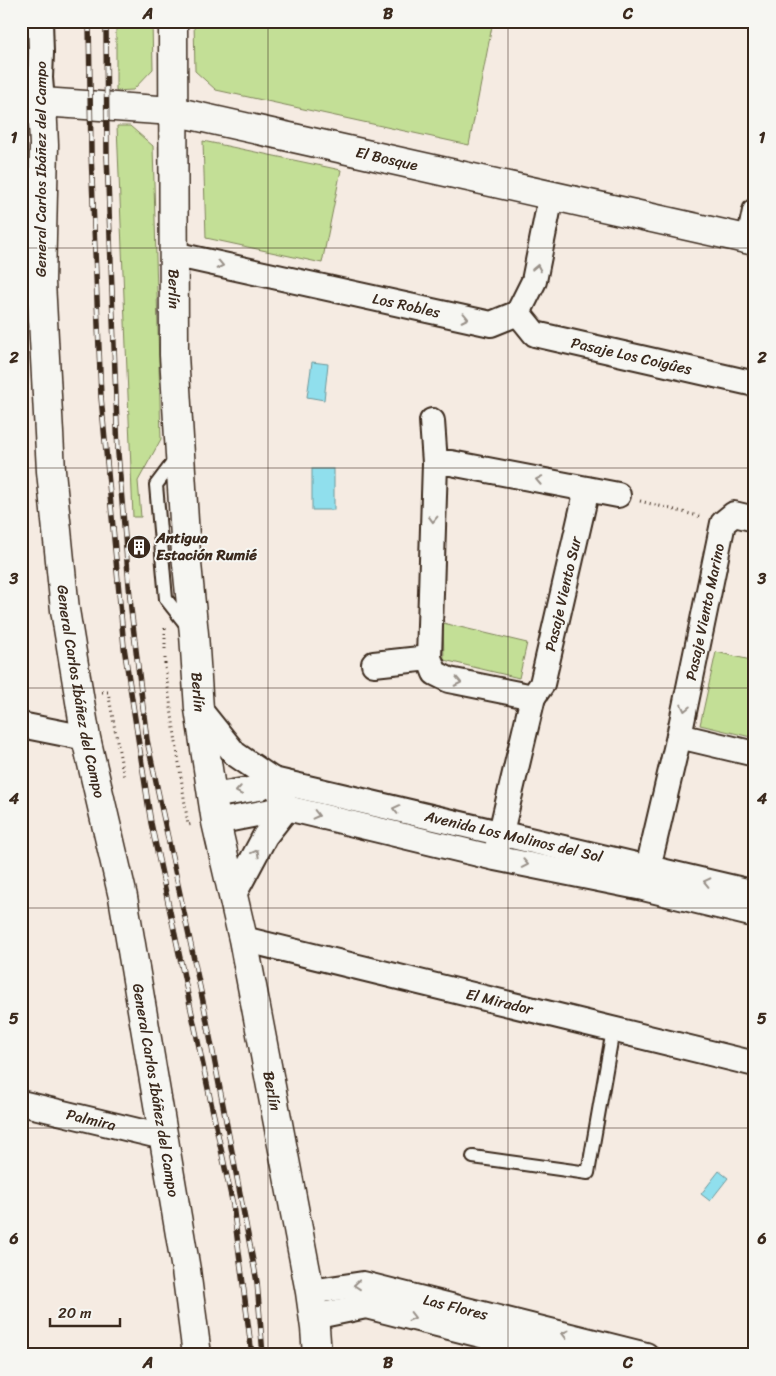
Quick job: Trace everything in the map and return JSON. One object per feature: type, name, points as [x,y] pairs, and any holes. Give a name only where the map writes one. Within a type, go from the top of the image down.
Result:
[{"type":"street","name":"General Carlos Ibáñez del Campo","points":[[40,21],[40,78],[44,150],[31,280],[65,610],[86,738],[123,897],[186,1270],[197,1355]]},
{"type":"street","name":"Berlín","points":[[173,21],[174,355],[186,554],[199,709],[214,809],[243,940],[312,1304],[317,1355]]},
{"type":"street","points":[[21,84],[42,102]]},
{"type":"street","name":"El Bosque","points":[[42,102],[173,111],[752,240]]},
{"type":"street","points":[[518,313],[534,281],[551,196]]},
{"type":"street","points":[[752,240],[755,211]]},
{"type":"street","name":"Los Robles","points":[[173,254],[491,324],[518,313]]},
{"type":"street","name":"Pasaje Los Coigûes","points":[[518,313],[535,334],[755,384]]},
{"type":"street","points":[[432,421],[435,462],[429,658],[434,673],[449,680],[533,697]]},
{"type":"street","points":[[435,462],[451,463],[618,495]]},
{"type":"street","name":"Pasaje Viento Sur","points":[[495,858],[533,697],[542,684],[587,489]]},
{"type":"street","name":"Pasaje Viento Marino","points":[[646,878],[680,736],[723,523],[734,514],[755,519]]},
{"type":"street","points":[[374,664],[429,658]]},
{"type":"street","name":"Avenida Los Molinos del Sol","points":[[199,709],[235,754],[273,780],[500,834],[646,878],[755,915]]},
{"type":"street","points":[[21,725],[86,738]]},
{"type":"street","points":[[680,736],[755,754]]},
{"type":"street","points":[[214,809],[273,780]]},
{"type":"street","name":"Avenida Los Molinos del Sol","points":[[273,780],[287,808]]},
{"type":"street","points":[[233,896],[265,836],[287,808]]},
{"type":"street","name":"Avenida Los Molinos del Sol","points":[[214,809],[287,808],[495,858],[755,893]]},
{"type":"street","name":"El Mirador","points":[[243,940],[755,1064]]},
{"type":"street","name":"Palmira","points":[[21,1103],[163,1137]]},
{"type":"street","name":"Las Flores","points":[[312,1304],[366,1306],[383,1299],[524,1335],[646,1355]]},
{"type":"street","name":"Las Flores","points":[[524,1335],[560,1355]]},
{"type":"lane","points":[[473,1157],[588,1173],[613,1030]]},
{"type":"path","points":[[618,495],[723,523]]},
{"type":"green space","points":[[116,21],[152,21],[153,69],[133,90],[116,91]]},
{"type":"green space","points":[[194,21],[493,21],[469,145],[216,90],[195,71]]},
{"type":"green space","points":[[117,126],[130,126],[153,146],[161,439],[138,481],[141,517],[133,517]]},
{"type":"green space","points":[[203,141],[341,170],[322,263],[206,238]]},
{"type":"green space","points":[[443,623],[527,643],[519,678],[444,660]]},
{"type":"green space","points":[[716,652],[755,661],[755,738],[700,725]]},
{"type":"water","points":[[312,362],[328,364],[324,400],[307,397]]},
{"type":"water","points":[[312,469],[334,469],[334,510],[312,510]]},
{"type":"water","points":[[719,1171],[728,1178],[710,1201],[701,1194]]},
{"type":"railway","points":[[89,21],[91,153],[101,397],[124,647],[151,823],[233,1205],[252,1355]]},
{"type":"railway","points":[[106,21],[107,155],[118,453],[131,609],[147,740],[204,1006],[257,1282],[263,1355]]},
{"type":"place","name":"Antigua Estación Rumié","points":[[139,547]]}]
